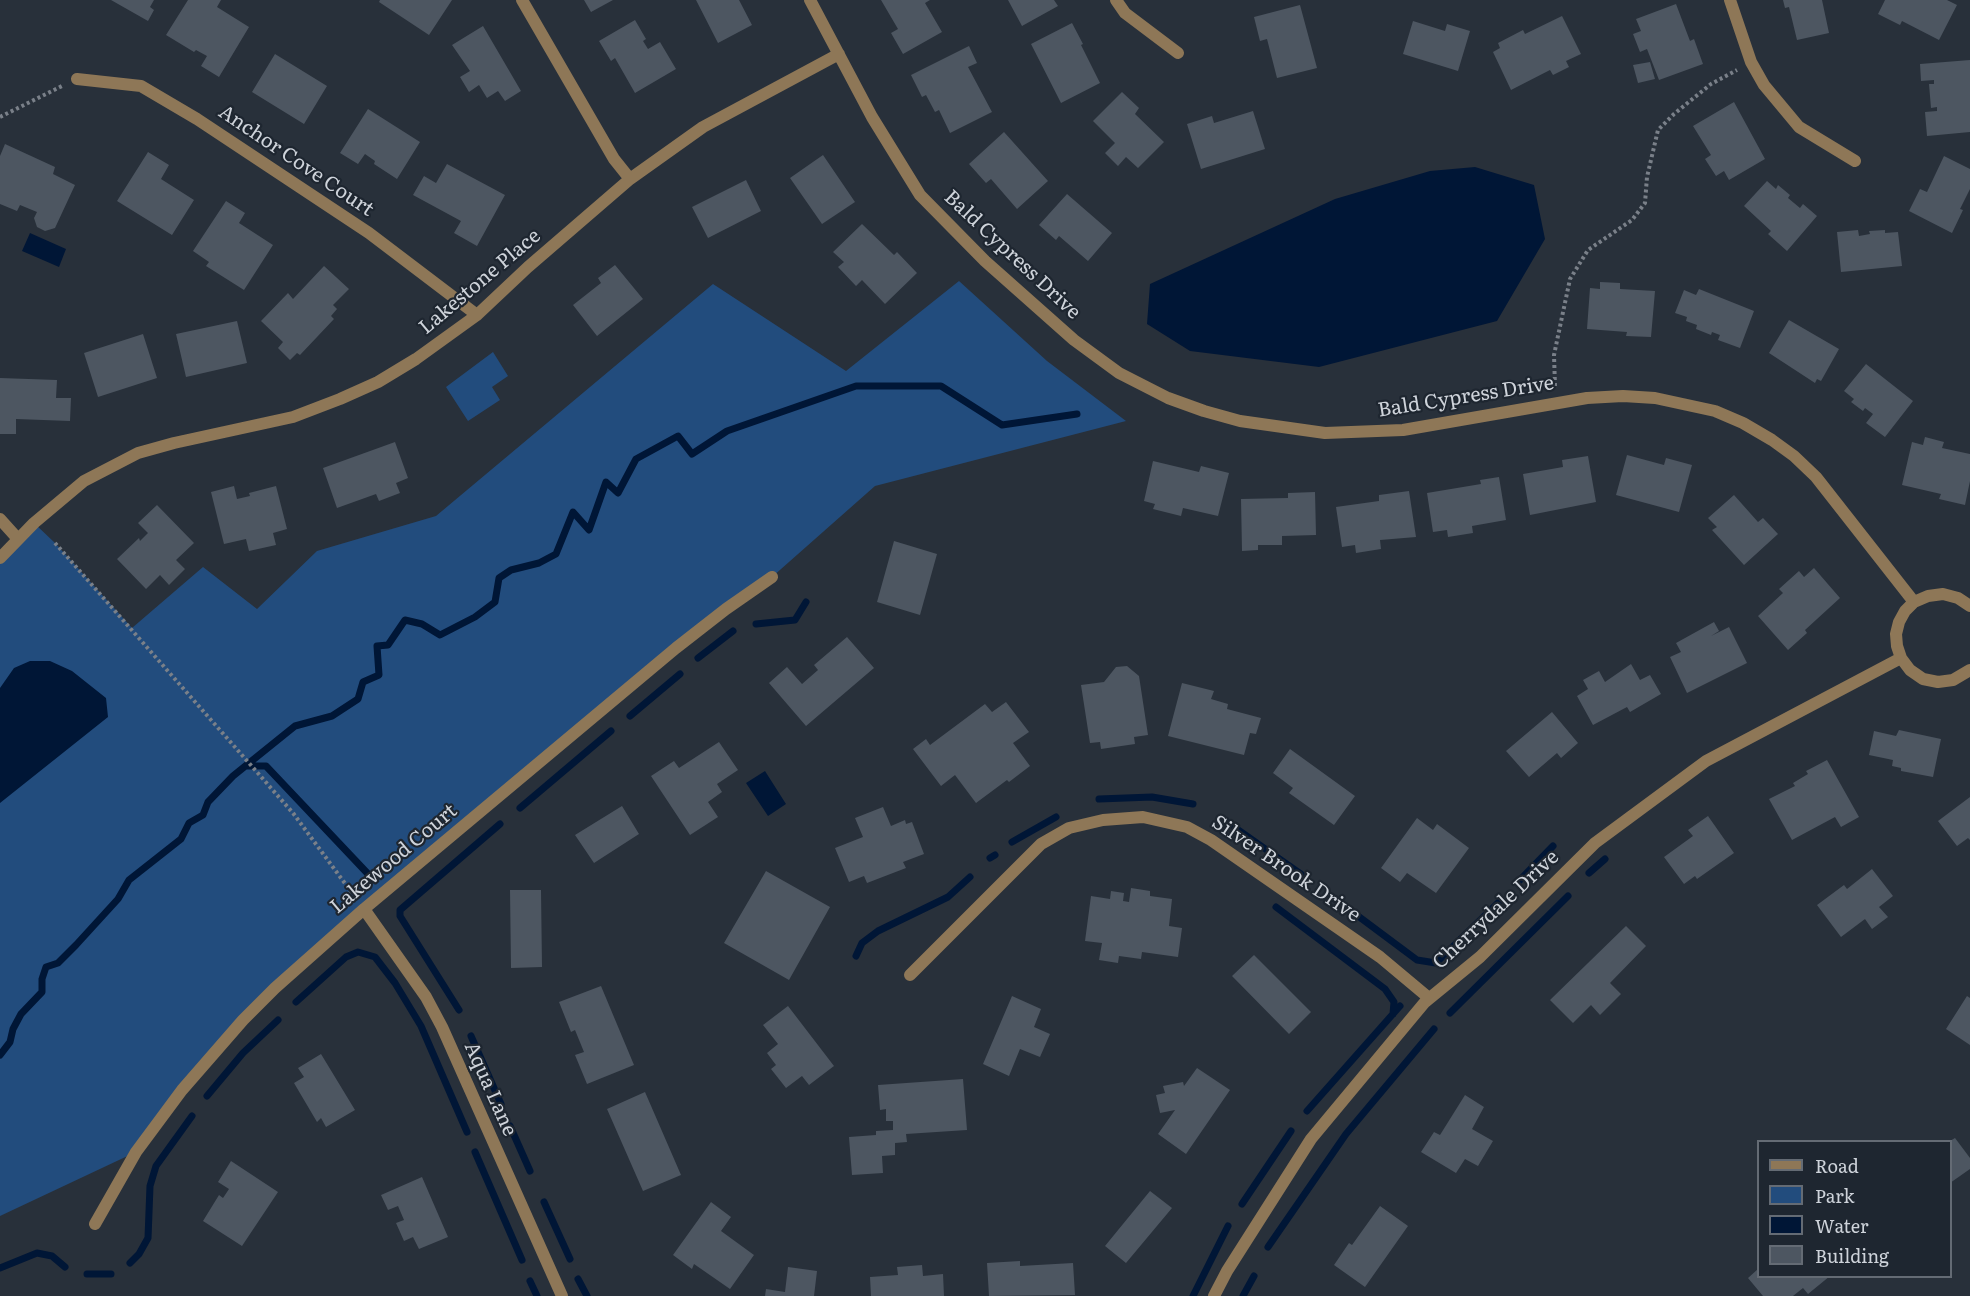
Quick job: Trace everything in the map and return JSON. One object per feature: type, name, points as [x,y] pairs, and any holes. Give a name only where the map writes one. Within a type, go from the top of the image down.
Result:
[{"type":"street","points":[[522,0],[614,159],[630,179]]},
{"type":"street","name":"Bald Cypress Drive","points":[[810,0],[872,117],[920,195],[947,225],[1074,340],[1119,372],[1168,398],[1204,411],[1240,421],[1325,433],[1403,430],[1587,398],[1623,396],[1654,398],[1715,411],[1743,423],[1779,446],[1816,477],[1914,602]]},
{"type":"street","points":[[1116,0],[1125,13],[1178,53]]},
{"type":"street","points":[[1730,0],[1750,62],[1764,85],[1799,127],[1855,161]]},
{"type":"street","name":"Lakestone Place","points":[[0,558],[34,523],[84,482],[138,453],[293,417],[378,382],[416,359],[477,315],[528,267],[630,179],[703,127],[839,54]]},
{"type":"street","name":"Anchor Cove Court","points":[[77,79],[141,86],[197,119],[369,233],[477,315]]},
{"type":"street","points":[[0,519],[18,539]]},
{"type":"street","name":"Lakewood Court","points":[[95,1224],[136,1152],[182,1090],[215,1051],[275,988],[364,909],[676,648],[772,577]]},
{"type":"street","points":[[1969,674],[1953,680],[1938,682],[1923,678],[1910,670],[1901,658],[1897,646],[1898,628],[1905,611],[1914,602],[1928,596],[1943,594],[1958,598],[1970,606]]},
{"type":"street","name":"Cherrydale Drive","points":[[1214,1296],[1227,1271],[1311,1139],[1429,998],[1480,957],[1595,843],[1706,761],[1901,658]]},
{"type":"street","name":"Silver Brook Drive","points":[[910,975],[1041,844],[1069,828],[1103,820],[1143,817],[1187,827],[1211,840],[1380,957],[1429,998]]},
{"type":"street","name":"Aqua Lane","points":[[364,909],[426,997],[442,1028],[562,1296]]},
{"type":"path","points":[[1555,402],[1554,355],[1570,279],[1588,250],[1632,219],[1645,203],[1647,177],[1658,130],[1711,84],[1750,62]]},
{"type":"path","points":[[0,117],[77,79]]},
{"type":"path","points":[[55,543],[293,813],[364,909]]},
{"type":"green space","points":[[959,281],[1047,361],[1126,421],[875,486],[772,577],[726,609],[275,988],[136,1152],[0,1216],[0,558],[34,523],[132,628],[203,567],[257,609],[317,551],[436,516],[713,284],[846,371]]},
{"type":"green space","points":[[493,352],[508,376],[492,387],[500,400],[468,421],[446,387]]},
{"type":"water","points":[[1475,167],[1534,185],[1545,239],[1497,321],[1319,367],[1190,351],[1147,324],[1150,284],[1335,199],[1430,171]]},
{"type":"water","points":[[30,233],[66,249],[59,267],[22,251]]},
{"type":"water","points":[[30,661],[50,661],[72,671],[106,698],[108,717],[0,803],[0,688],[14,668]]},
{"type":"water","points":[[765,771],[786,804],[768,816],[746,783]]},
{"type":"building","points":[[111,0],[154,0],[150,7],[154,10],[148,21]]},
{"type":"building","points":[[188,0],[221,0],[217,7],[249,27],[219,77],[201,66],[207,56],[196,50],[194,52],[166,35]]},
{"type":"building","points":[[380,0],[452,0],[429,35],[379,2]]},
{"type":"building","points":[[584,0],[613,0],[591,12]]},
{"type":"building","points":[[696,0],[739,0],[752,25],[718,43]]},
{"type":"building","points":[[881,0],[930,0],[925,3],[942,32],[903,54],[891,33],[898,29]]},
{"type":"building","points":[[1008,0],[1054,0],[1058,6],[1022,26]]},
{"type":"building","points":[[1783,0],[1822,0],[1829,33],[1797,40],[1789,7],[1785,8]]},
{"type":"building","points":[[1885,0],[1947,0],[1957,5],[1939,40],[1902,21],[1900,25],[1878,14]]},
{"type":"building","points":[[1676,4],[1690,41],[1694,39],[1703,64],[1659,80],[1647,49],[1640,52],[1633,34],[1641,31],[1636,19]]},
{"type":"building","points":[[1300,5],[1317,68],[1277,78],[1267,39],[1260,41],[1254,17]]},
{"type":"building","points":[[1562,16],[1581,54],[1566,61],[1569,67],[1553,75],[1550,70],[1511,90],[1493,52],[1500,48],[1498,43],[1523,30],[1525,34]]},
{"type":"building","points":[[635,20],[646,39],[643,41],[648,49],[660,42],[676,69],[635,93],[615,58],[611,61],[599,41]]},
{"type":"building","points":[[1413,21],[1445,31],[1447,24],[1470,31],[1458,71],[1403,54]]},
{"type":"building","points":[[1072,23],[1100,83],[1061,103],[1031,44]]},
{"type":"building","points":[[483,26],[521,91],[505,101],[498,91],[487,98],[479,85],[469,92],[460,77],[470,71],[452,45]]},
{"type":"building","points":[[969,46],[977,63],[968,67],[992,112],[950,133],[939,110],[935,112],[926,95],[922,97],[911,75]]},
{"type":"building","points":[[275,54],[327,86],[304,124],[252,92]]},
{"type":"building","points":[[1970,60],[1970,132],[1927,136],[1925,112],[1937,111],[1937,107],[1931,108],[1929,84],[1934,84],[1934,80],[1921,81],[1920,64]]},
{"type":"building","points":[[1650,62],[1655,79],[1638,83],[1633,65]]},
{"type":"building","points":[[1122,92],[1139,108],[1135,114],[1164,142],[1138,168],[1126,157],[1118,166],[1105,153],[1115,143],[1093,121]]},
{"type":"building","points":[[1734,102],[1765,159],[1729,180],[1724,171],[1716,176],[1705,159],[1711,155],[1693,126]]},
{"type":"building","points":[[368,109],[420,142],[397,179],[374,164],[375,161],[365,154],[358,164],[340,153]]},
{"type":"building","points":[[1253,111],[1265,149],[1201,169],[1187,124],[1212,116],[1214,123]]},
{"type":"building","points":[[1004,132],[1048,181],[1017,209],[991,179],[986,183],[969,164]]},
{"type":"building","points":[[5,144],[55,167],[53,174],[75,185],[55,228],[45,231],[37,227],[34,218],[37,212],[20,205],[17,211],[0,204],[0,156]]},
{"type":"building","points":[[148,152],[169,165],[161,179],[194,200],[172,235],[117,201]]},
{"type":"building","points":[[823,155],[855,202],[822,224],[790,178]]},
{"type":"building","points":[[1944,156],[1970,169],[1970,189],[1952,233],[1909,211],[1920,189],[1927,192]]},
{"type":"building","points":[[447,164],[505,195],[477,246],[454,233],[461,221],[413,195],[424,176],[436,183]]},
{"type":"building","points":[[746,180],[761,211],[708,238],[692,207]]},
{"type":"building","points":[[1767,181],[1776,189],[1778,185],[1800,208],[1803,204],[1817,216],[1787,251],[1768,234],[1771,231],[1744,206]]},
{"type":"building","points":[[1067,194],[1112,233],[1088,261],[1059,236],[1056,240],[1039,225]]},
{"type":"building","points":[[226,201],[245,213],[239,223],[273,245],[244,290],[206,266],[209,262],[193,251]]},
{"type":"building","points":[[862,224],[894,255],[897,252],[917,273],[885,304],[862,280],[856,286],[838,267],[844,262],[833,252]]},
{"type":"building","points":[[1858,230],[1859,236],[1870,234],[1869,231],[1898,232],[1902,266],[1841,272],[1837,232]]},
{"type":"building","points":[[615,265],[643,299],[597,336],[573,305],[601,283],[598,278]]},
{"type":"building","points":[[324,266],[349,289],[333,305],[337,309],[331,316],[334,319],[300,355],[297,353],[290,360],[278,348],[283,342],[261,321],[288,293],[293,299]]},
{"type":"building","points":[[1600,282],[1620,283],[1620,289],[1655,291],[1651,337],[1626,336],[1627,332],[1587,329],[1590,288],[1600,289]]},
{"type":"building","points":[[1699,289],[1754,311],[1740,348],[1718,340],[1720,335],[1712,332],[1711,335],[1696,329],[1697,325],[1686,321],[1687,317],[1675,313],[1684,290],[1696,295]]},
{"type":"building","points":[[1789,320],[1839,349],[1821,381],[1817,379],[1815,383],[1769,353]]},
{"type":"building","points":[[237,321],[247,363],[186,377],[176,334]]},
{"type":"building","points":[[143,334],[157,378],[98,397],[84,353]]},
{"type":"building","points":[[1866,364],[1913,401],[1885,437],[1866,423],[1873,414],[1865,408],[1863,411],[1851,402],[1854,399],[1844,391]]},
{"type":"building","points":[[0,378],[57,380],[56,398],[71,398],[70,421],[16,419],[16,434],[0,434]]},
{"type":"building","points":[[1925,437],[1944,442],[1942,448],[1970,454],[1970,481],[1965,505],[1939,499],[1941,494],[1902,485],[1912,442],[1923,445]]},
{"type":"building","points":[[395,442],[408,478],[396,483],[400,493],[379,501],[376,494],[337,508],[323,468]]},
{"type":"building","points":[[1627,455],[1664,465],[1666,458],[1692,465],[1679,512],[1616,495]]},
{"type":"building","points":[[1588,456],[1596,502],[1530,515],[1523,474],[1563,467],[1562,460]]},
{"type":"building","points":[[1153,461],[1199,472],[1201,466],[1229,473],[1218,516],[1183,508],[1181,516],[1153,509],[1155,504],[1144,501]]},
{"type":"building","points":[[1499,477],[1506,520],[1472,526],[1473,533],[1448,537],[1447,530],[1433,532],[1427,493],[1481,484],[1480,480]]},
{"type":"building","points":[[234,486],[237,499],[250,496],[249,493],[276,486],[287,529],[273,533],[276,545],[249,551],[246,539],[224,544],[211,492]]},
{"type":"building","points":[[1409,491],[1416,537],[1380,540],[1381,549],[1356,553],[1355,545],[1342,547],[1336,507],[1379,501],[1379,495]]},
{"type":"building","points":[[1315,492],[1316,535],[1282,536],[1282,545],[1258,545],[1258,550],[1242,551],[1241,499],[1288,498],[1288,493]]},
{"type":"building","points":[[1734,495],[1758,522],[1763,518],[1778,534],[1744,565],[1712,530],[1717,527],[1708,518]]},
{"type":"building","points":[[157,505],[194,543],[176,560],[185,569],[169,585],[160,575],[146,589],[117,559],[139,538],[140,541],[148,533],[138,523]]},
{"type":"building","points":[[894,541],[937,554],[920,615],[877,602]]},
{"type":"building","points":[[1814,568],[1840,598],[1805,630],[1807,633],[1788,650],[1758,616],[1783,593],[1779,589],[1799,571],[1804,577]]},
{"type":"building","points":[[1714,622],[1719,631],[1711,636],[1729,627],[1747,663],[1687,693],[1670,657],[1681,652],[1676,643]]},
{"type":"building","points":[[847,637],[874,668],[806,726],[769,683],[787,667],[802,684],[818,670],[814,665]]},
{"type":"building","points":[[1631,664],[1640,680],[1650,675],[1661,694],[1630,712],[1627,707],[1593,725],[1577,696],[1588,689],[1583,680],[1599,671],[1605,682]]},
{"type":"building","points":[[1127,666],[1139,676],[1148,735],[1134,737],[1135,744],[1101,749],[1100,742],[1090,743],[1081,685],[1104,682],[1116,667]]},
{"type":"building","points":[[1182,683],[1214,691],[1211,699],[1228,704],[1227,709],[1261,718],[1256,734],[1250,733],[1244,755],[1168,736]]},
{"type":"building","points":[[1006,702],[1029,732],[1013,743],[1030,766],[976,803],[955,775],[941,786],[913,749],[926,739],[930,745],[985,704],[992,712]]},
{"type":"building","points":[[1552,712],[1578,743],[1561,758],[1557,753],[1529,777],[1506,751]]},
{"type":"building","points":[[1899,730],[1941,739],[1933,777],[1901,771],[1901,768],[1892,766],[1893,760],[1869,755],[1874,731],[1896,736]]},
{"type":"building","points":[[719,742],[738,770],[717,784],[722,792],[708,802],[718,817],[690,835],[651,776],[674,761],[679,768]]},
{"type":"building","points":[[1290,749],[1355,796],[1334,825],[1289,793],[1293,788],[1273,773]]},
{"type":"building","points":[[1827,760],[1859,817],[1841,827],[1835,817],[1792,840],[1769,799],[1795,786],[1793,783],[1808,774],[1806,771]]},
{"type":"building","points":[[1970,797],[1970,840],[1968,838],[1957,846],[1938,821]]},
{"type":"building","points":[[622,806],[639,834],[594,863],[575,835]]},
{"type":"building","points":[[883,807],[891,826],[905,820],[906,824],[912,822],[924,854],[903,862],[906,868],[867,883],[864,876],[849,882],[835,848],[863,837],[855,818]]},
{"type":"building","points":[[1708,816],[1734,853],[1697,879],[1695,876],[1684,884],[1664,857],[1693,836],[1688,830]]},
{"type":"building","points":[[1417,818],[1433,830],[1437,824],[1469,848],[1436,893],[1407,873],[1400,882],[1381,868]]},
{"type":"building","points":[[1872,869],[1893,896],[1879,907],[1888,917],[1872,929],[1865,919],[1841,937],[1817,905],[1844,885],[1847,889]]},
{"type":"building","points":[[766,871],[830,907],[789,980],[724,943]]},
{"type":"building","points":[[1131,888],[1150,891],[1150,896],[1172,899],[1169,926],[1182,928],[1178,957],[1142,952],[1141,959],[1119,956],[1118,963],[1099,960],[1102,943],[1085,941],[1091,896],[1110,899],[1111,891],[1124,893],[1123,901],[1129,902]]},
{"type":"building","points":[[510,890],[541,890],[542,967],[511,968]]},
{"type":"building","points":[[1626,926],[1646,946],[1610,983],[1621,994],[1600,1015],[1591,1005],[1573,1023],[1550,1000]]},
{"type":"building","points":[[1254,955],[1311,1012],[1289,1034],[1232,976]]},
{"type":"building","points":[[601,986],[634,1065],[587,1084],[575,1055],[584,1052],[575,1030],[571,1032],[559,1002]]},
{"type":"building","points":[[1012,996],[1041,1009],[1034,1027],[1050,1034],[1040,1057],[1020,1049],[1009,1076],[983,1064]]},
{"type":"building","points":[[1967,996],[1970,998],[1970,1045],[1946,1029]]},
{"type":"building","points":[[788,1006],[834,1066],[809,1085],[802,1076],[786,1088],[771,1069],[776,1065],[767,1053],[778,1044],[763,1025]]},
{"type":"building","points":[[321,1054],[355,1110],[326,1127],[321,1118],[317,1122],[294,1083],[304,1077],[298,1068]]},
{"type":"building","points":[[1197,1068],[1230,1090],[1186,1154],[1158,1134],[1175,1110],[1160,1113],[1156,1095],[1165,1093],[1163,1086],[1183,1082],[1184,1086]]},
{"type":"building","points":[[963,1079],[967,1130],[906,1134],[907,1142],[895,1143],[895,1155],[882,1156],[883,1173],[852,1175],[849,1137],[876,1135],[876,1131],[893,1130],[893,1121],[886,1121],[886,1109],[880,1110],[878,1085]]},
{"type":"building","points":[[645,1092],[681,1175],[643,1191],[607,1109]]},
{"type":"building","points":[[1465,1095],[1484,1107],[1472,1129],[1493,1141],[1478,1166],[1465,1159],[1456,1173],[1421,1152],[1434,1132],[1440,1135]]},
{"type":"building","points":[[1955,1138],[1970,1158],[1970,1169],[1952,1182],[1952,1140]]},
{"type":"building","points":[[231,1161],[278,1192],[242,1246],[203,1221],[219,1195],[223,1198],[229,1189],[218,1182]]},
{"type":"building","points":[[422,1177],[448,1237],[419,1249],[413,1237],[404,1241],[396,1223],[404,1220],[398,1206],[388,1210],[381,1195]]},
{"type":"building","points":[[1150,1191],[1172,1208],[1126,1263],[1105,1246]]},
{"type":"building","points":[[711,1202],[731,1217],[721,1231],[754,1255],[730,1289],[694,1264],[692,1269],[673,1255]]},
{"type":"building","points":[[1380,1206],[1408,1226],[1365,1287],[1334,1265],[1349,1243],[1352,1245]]},
{"type":"building","points":[[1020,1261],[1020,1266],[1073,1263],[1075,1295],[989,1296],[987,1263]]},
{"type":"building","points":[[922,1265],[923,1276],[943,1274],[944,1296],[871,1296],[870,1277],[898,1275],[897,1267]]},
{"type":"building","points":[[788,1267],[817,1271],[814,1296],[765,1296],[766,1289],[785,1292]]},
{"type":"building","points":[[1757,1270],[1757,1278],[1828,1278],[1808,1294],[1803,1288],[1793,1296],[1763,1296],[1748,1278]]},
{"type":"waterway","points":[[0,1055],[10,1042],[13,1029],[21,1014],[42,992],[42,979],[46,967],[58,963],[76,945],[118,899],[129,880],[181,839],[189,823],[203,815],[208,802],[233,776],[295,726],[332,716],[358,699],[363,682],[379,675],[377,646],[388,645],[405,620],[422,624],[440,635],[475,617],[495,602],[499,578],[511,570],[539,563],[556,554],[573,512],[589,530],[606,482],[618,493],[636,459],[678,436],[692,454],[727,431],[856,386],[941,386],[1002,425],[1077,414]]},
{"type":"waterway","points":[[756,624],[795,620],[806,602]]},
{"type":"waterway","points":[[698,658],[733,631]]},
{"type":"waterway","points":[[630,716],[680,674]]},
{"type":"waterway","points":[[520,808],[611,731]]},
{"type":"waterway","points":[[246,766],[266,766],[370,876]]},
{"type":"waterway","points":[[1099,799],[1152,797],[1193,804]]},
{"type":"waterway","points":[[1012,842],[1056,817]]},
{"type":"waterway","points":[[1227,822],[1301,874]]},
{"type":"waterway","points":[[459,1010],[400,916],[400,910],[500,824]]},
{"type":"waterway","points":[[1519,881],[1553,846]]},
{"type":"waterway","points":[[990,858],[995,855]]},
{"type":"waterway","points":[[1589,873],[1605,859]]},
{"type":"waterway","points":[[856,956],[862,943],[878,931],[948,897],[970,877]]},
{"type":"waterway","points":[[1327,894],[1335,899]]},
{"type":"waterway","points":[[1450,1013],[1568,896]]},
{"type":"waterway","points":[[1354,913],[1417,960],[1436,963],[1501,900]]},
{"type":"waterway","points":[[1276,907],[1385,989],[1394,1002],[1393,1014]]},
{"type":"waterway","points":[[296,1002],[346,957],[358,952],[375,957],[395,983],[421,1026],[467,1132]]},
{"type":"waterway","points":[[1307,1111],[1400,1006]]},
{"type":"waterway","points":[[207,1096],[243,1053],[278,1020]]},
{"type":"waterway","points":[[1268,1247],[1346,1134],[1434,1029]]},
{"type":"waterway","points":[[471,1036],[501,1104]]},
{"type":"waterway","points":[[130,1263],[139,1254],[148,1238],[150,1186],[156,1166],[192,1116]]},
{"type":"waterway","points":[[510,1126],[530,1171]]},
{"type":"waterway","points":[[1242,1204],[1291,1131]]},
{"type":"waterway","points":[[475,1152],[522,1260]]},
{"type":"waterway","points":[[544,1202],[570,1259]]},
{"type":"waterway","points":[[1193,1296],[1228,1226]]},
{"type":"waterway","points":[[0,1268],[37,1253],[52,1256],[65,1267]]},
{"type":"waterway","points":[[87,1274],[111,1274]]},
{"type":"waterway","points":[[1243,1296],[1254,1276]]},
{"type":"waterway","points":[[578,1279],[587,1296]]},
{"type":"waterway","points":[[530,1281],[537,1296]]}]
